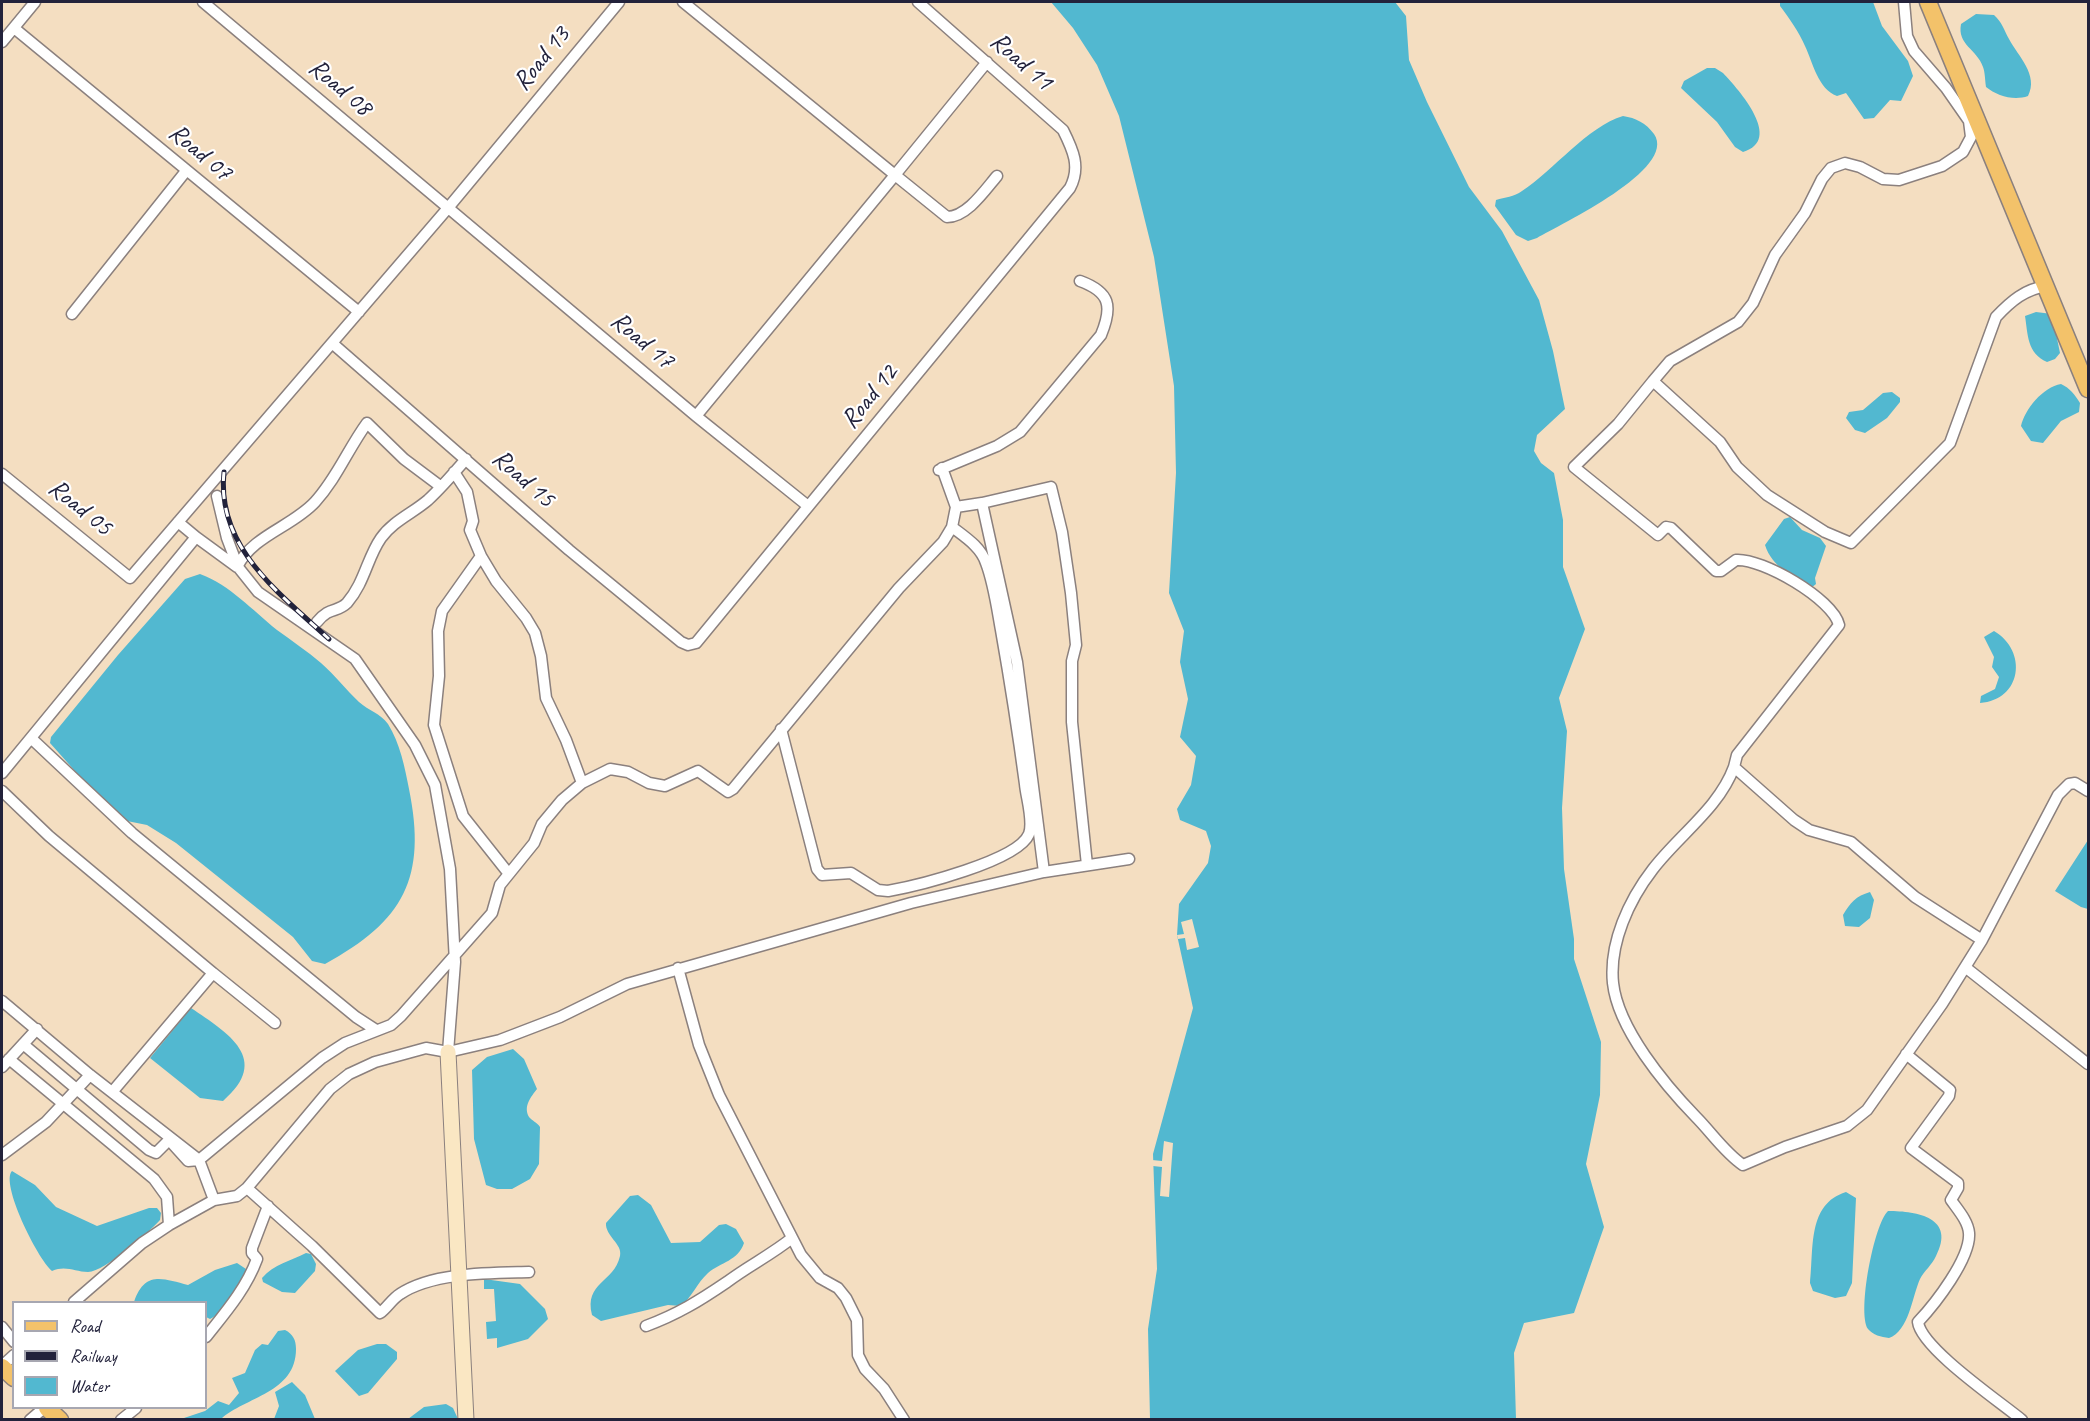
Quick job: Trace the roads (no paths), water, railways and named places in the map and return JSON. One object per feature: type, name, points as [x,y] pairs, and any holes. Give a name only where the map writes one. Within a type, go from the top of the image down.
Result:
[{"type":"main road","points":[[1928,2],[2088,389]]},
{"type":"main road","points":[[48,1409],[60,1419]]},
{"type":"street","points":[[2,42],[35,2]]},
{"type":"street","name":"Road 08","points":[[203,2],[448,208]]},
{"type":"street","name":"Road 13","points":[[130,578],[448,208],[619,2]]},
{"type":"street","points":[[683,2],[947,218],[953,217],[970,206],[997,176]]},
{"type":"street","name":"Road 11","points":[[918,2],[1063,130],[1077,169]]},
{"type":"street","points":[[1904,2],[1908,36],[1914,51],[1946,88],[1969,121],[1971,137],[1963,152],[1942,166],[1899,180],[1882,179],[1860,167],[1845,163],[1831,168],[1822,179],[1805,213],[1775,255],[1762,290],[1738,322],[1670,361],[1618,424],[1574,467],[1658,536],[1666,527],[1671,528],[1716,571],[1721,571],[1736,560],[1754,562],[1802,586],[1829,607],[1839,625],[1837,631],[1785,692],[1737,755],[1734,767],[1720,792],[1653,869],[1623,918],[1613,962],[1613,984],[1622,1012],[1637,1041],[1668,1086],[1743,1165],[1855,1122],[1906,1054],[1982,940],[2058,795],[2069,784],[2075,783],[2088,791]]},
{"type":"street","name":"Road 07","points":[[14,28],[359,312]]},
{"type":"street","points":[[696,416],[987,63]]},
{"type":"street","name":"Road 12","points":[[687,645],[696,643],[1070,188],[1077,169]]},
{"type":"street","points":[[72,314],[186,171]]},
{"type":"street","name":"Road 17","points":[[448,208],[696,416],[808,506]]},
{"type":"street","points":[[23,1044],[149,1150],[156,1153],[169,1140],[188,1161],[199,1160],[322,1058],[345,1043],[391,1025],[401,1016],[492,913],[497,892],[534,843],[548,816],[582,783],[610,769],[628,772],[649,783],[665,786],[698,771],[728,792],[899,588],[943,542],[952,526],[956,507],[941,469],[990,450],[1020,432],[1101,335],[1107,320],[1108,308],[1105,297],[1096,287],[1080,282]]},
{"type":"street","points":[[1653,381],[1720,442],[1737,467],[1767,495],[1815,526],[1851,543],[1950,443],[1996,317],[2009,303],[2023,293],[2047,286]]},
{"type":"street","name":"Road 15","points":[[332,343],[569,550],[687,645]]},
{"type":"street","points":[[178,522],[237,567],[244,553],[314,504],[338,474],[367,423],[404,459],[440,486]]},
{"type":"street","points":[[317,622],[329,609],[342,607],[348,601],[369,568],[380,539],[389,528],[429,498],[466,459]]},
{"type":"street","points":[[454,472],[466,492],[472,521],[470,530],[481,556],[496,582],[526,618],[535,633],[541,656],[546,698],[566,740],[582,783]]},
{"type":"street","name":"Road 05","points":[[2,474],[130,578]]},
{"type":"street","points":[[956,507],[1051,487],[1062,532],[1072,603],[1076,645],[1072,661],[1072,722],[1087,865]]},
{"type":"street","points":[[218,496],[227,538],[238,567],[258,592],[355,659],[415,745],[427,767],[440,803],[450,869],[454,957],[448,1052],[466,1419]]},
{"type":"street","points":[[982,503],[1017,662],[1044,872]]},
{"type":"street","points":[[781,729],[817,869],[822,875],[851,873],[878,890],[888,891],[951,874],[1001,857],[1022,843],[1029,833],[1029,818],[1018,729],[996,603],[983,557],[952,526]]},
{"type":"street","points":[[2,774],[196,537]]},
{"type":"street","points":[[481,556],[442,611],[434,725],[463,816],[509,874]]},
{"type":"street","points":[[32,739],[132,833],[356,1017],[376,1030]]},
{"type":"street","points":[[1734,767],[1794,820],[1809,830],[1851,842],[1915,897],[1982,940]]},
{"type":"street","points":[[2,791],[49,836],[275,1023]]},
{"type":"street","points":[[75,1301],[142,1243],[169,1225],[214,1200],[237,1196],[247,1188],[308,1113],[349,1074],[402,1053],[426,1048],[448,1052],[500,1040],[530,1029],[627,984],[911,903],[1044,872],[1129,859]]},
{"type":"street","points":[[1965,967],[2088,1064]]},
{"type":"street","points":[[678,968],[699,1045],[719,1095],[808,1265],[846,1298],[857,1320],[858,1355],[865,1369],[884,1389],[904,1419]]},
{"type":"street","points":[[113,1091],[213,973]]},
{"type":"street","points":[[2,1000],[90,1075],[199,1160],[214,1200]]},
{"type":"street","points":[[37,1029],[5,1063],[63,1103],[153,1179],[167,1197],[169,1225]]},
{"type":"street","points":[[1906,1054],[1950,1090],[1949,1096],[1911,1148],[1958,1183],[1958,1188],[1951,1200],[1967,1224],[1969,1235],[1957,1271],[1918,1322],[1920,1331],[1934,1349],[2022,1419]]},
{"type":"street","points":[[2,1155],[46,1122],[90,1075]]},
{"type":"street","points":[[247,1188],[380,1313],[400,1294],[414,1287],[459,1276],[529,1272]]},
{"type":"street","points":[[207,1336],[229,1309],[253,1269],[256,1259],[252,1248],[268,1206]]},
{"type":"street","points":[[646,1326],[700,1302],[728,1281],[764,1260],[792,1238]]},
{"type":"street","points":[[2,1327],[12,1340]]},
{"type":"street","points":[[30,1419],[43,1409]]},
{"type":"street","points":[[121,1419],[134,1409]]},
{"type":"water","points":[[1051,2],[1395,2],[1406,16],[1409,60],[1427,102],[1469,187],[1502,231],[1539,300],[1565,409],[1537,435],[1534,451],[1541,463],[1554,473],[1563,520],[1563,567],[1585,629],[1559,698],[1567,731],[1562,808],[1564,869],[1574,939],[1574,959],[1601,1042],[1600,1095],[1586,1164],[1604,1227],[1574,1313],[1524,1323],[1514,1353],[1516,1419],[1150,1419],[1148,1329],[1157,1269],[1153,1154],[1193,1008],[1177,935],[1179,904],[1208,863],[1211,846],[1206,831],[1180,820],[1177,809],[1191,785],[1196,756],[1180,737],[1188,699],[1180,662],[1184,631],[1169,593],[1176,473],[1174,386],[1154,257],[1119,116],[1097,65],[1073,28]]},
{"type":"water","points":[[1780,2],[1873,2],[1882,26],[1908,61],[1913,76],[1901,101],[1890,100],[1874,118],[1864,119],[1846,93],[1837,96],[1830,93],[1821,82],[1803,41],[1780,6]]},
{"type":"water","points":[[1976,14],[1994,15],[2001,23],[2029,73],[2031,88],[2028,96],[2006,97],[1986,87],[1983,67],[1965,42],[1961,31],[1961,24]]},
{"type":"water","points":[[1707,68],[1715,68],[1723,73],[1747,102],[1759,126],[1759,137],[1755,146],[1743,152],[1735,147],[1717,122],[1681,88],[1684,81]]},
{"type":"water","points":[[1623,116],[1640,122],[1654,134],[1657,148],[1649,163],[1634,179],[1614,194],[1537,238],[1528,241],[1516,235],[1495,206],[1496,200],[1522,191],[1597,129]]},
{"type":"water","points":[[2036,312],[2052,314],[2060,353],[2055,359],[2047,362],[2036,354],[2028,337],[2025,316]]},
{"type":"water","points":[[2061,384],[2070,390],[2080,403],[2079,412],[2061,421],[2043,443],[2031,441],[2021,426],[2026,413],[2041,394]]},
{"type":"water","points":[[1892,392],[1900,398],[1900,402],[1887,418],[1865,433],[1855,430],[1846,418],[1849,412],[1863,410],[1883,393]]},
{"type":"water","points":[[1790,517],[1802,530],[1820,538],[1826,546],[1815,578],[1816,584],[1811,588],[1778,565],[1768,553],[1765,545],[1784,519]]},
{"type":"water","points":[[200,574],[231,591],[321,663],[359,702],[385,720],[399,747],[414,820],[415,848],[411,872],[403,894],[391,913],[374,931],[352,948],[325,964],[312,961],[293,937],[176,843],[147,825],[127,821],[91,789],[50,743],[51,737],[118,655],[185,579]]},
{"type":"water","points":[[1994,631],[2012,650],[2016,662],[2015,673],[2012,684],[2005,693],[1994,700],[1980,703],[1981,696],[1995,689],[1999,677],[1992,667],[1994,657],[1984,637]]},
{"type":"water","points":[[2088,840],[2088,909],[2055,891]]},
{"type":"water","points":[[1870,892],[1874,900],[1870,918],[1859,927],[1845,926],[1843,915],[1848,907],[1854,900]]},
{"type":"water","points":[[191,1008],[230,1037],[239,1048],[244,1060],[244,1072],[237,1086],[223,1101],[200,1098],[150,1058]]},
{"type":"water","points":[[513,1049],[524,1059],[537,1089],[528,1102],[527,1113],[540,1127],[539,1164],[530,1179],[512,1189],[497,1189],[486,1185],[474,1139],[472,1070],[487,1057]]},
{"type":"water","points":[[12,1171],[35,1185],[56,1207],[97,1226],[149,1208],[157,1208],[161,1213],[160,1220],[126,1250],[96,1270],[88,1272],[66,1269],[52,1271],[38,1252],[15,1204],[11,1190]]},
{"type":"water","points":[[1846,1192],[1856,1198],[1852,1283],[1846,1296],[1835,1298],[1813,1291],[1810,1283],[1813,1242],[1815,1229],[1824,1206],[1833,1198]]},
{"type":"water","points":[[638,1195],[651,1205],[671,1243],[700,1242],[719,1225],[726,1224],[736,1229],[744,1243],[738,1254],[708,1273],[681,1306],[668,1305],[601,1321],[592,1315],[592,1296],[617,1265],[620,1256],[619,1248],[608,1232],[606,1223],[630,1196]]},
{"type":"water","points":[[1888,1211],[1922,1215],[1938,1225],[1941,1233],[1941,1243],[1936,1256],[1920,1279],[1909,1313],[1901,1328],[1889,1338],[1872,1333],[1865,1320],[1869,1268],[1877,1233]]},
{"type":"water","points":[[306,1253],[311,1254],[316,1264],[315,1271],[295,1293],[282,1292],[263,1282],[262,1278],[272,1269]]},
{"type":"water","points":[[237,1263],[246,1269],[241,1283],[227,1304],[210,1319],[207,1318],[207,1301],[134,1301],[138,1292],[149,1281],[163,1279],[188,1285],[215,1270]]},
{"type":"water","points":[[484,1279],[520,1284],[545,1309],[548,1319],[528,1339],[497,1348],[497,1338],[487,1339],[486,1322],[496,1321],[494,1289],[484,1289]]},
{"type":"water","points":[[285,1330],[294,1338],[296,1349],[294,1364],[279,1385],[231,1411],[221,1419],[181,1419],[205,1411],[218,1401],[229,1405],[239,1393],[232,1378],[245,1373],[255,1350],[262,1344],[268,1345],[278,1331]]},
{"type":"water","points":[[377,1344],[386,1344],[397,1352],[397,1359],[368,1393],[359,1396],[335,1371],[358,1350]]},
{"type":"water","points":[[292,1382],[305,1395],[315,1419],[274,1419],[279,1406],[275,1392]]},
{"type":"water","points":[[446,1404],[453,1408],[458,1419],[408,1419],[424,1407]]},
{"type":"railway","points":[[224,472],[224,499],[230,523],[241,546],[272,586],[329,639]]}]
